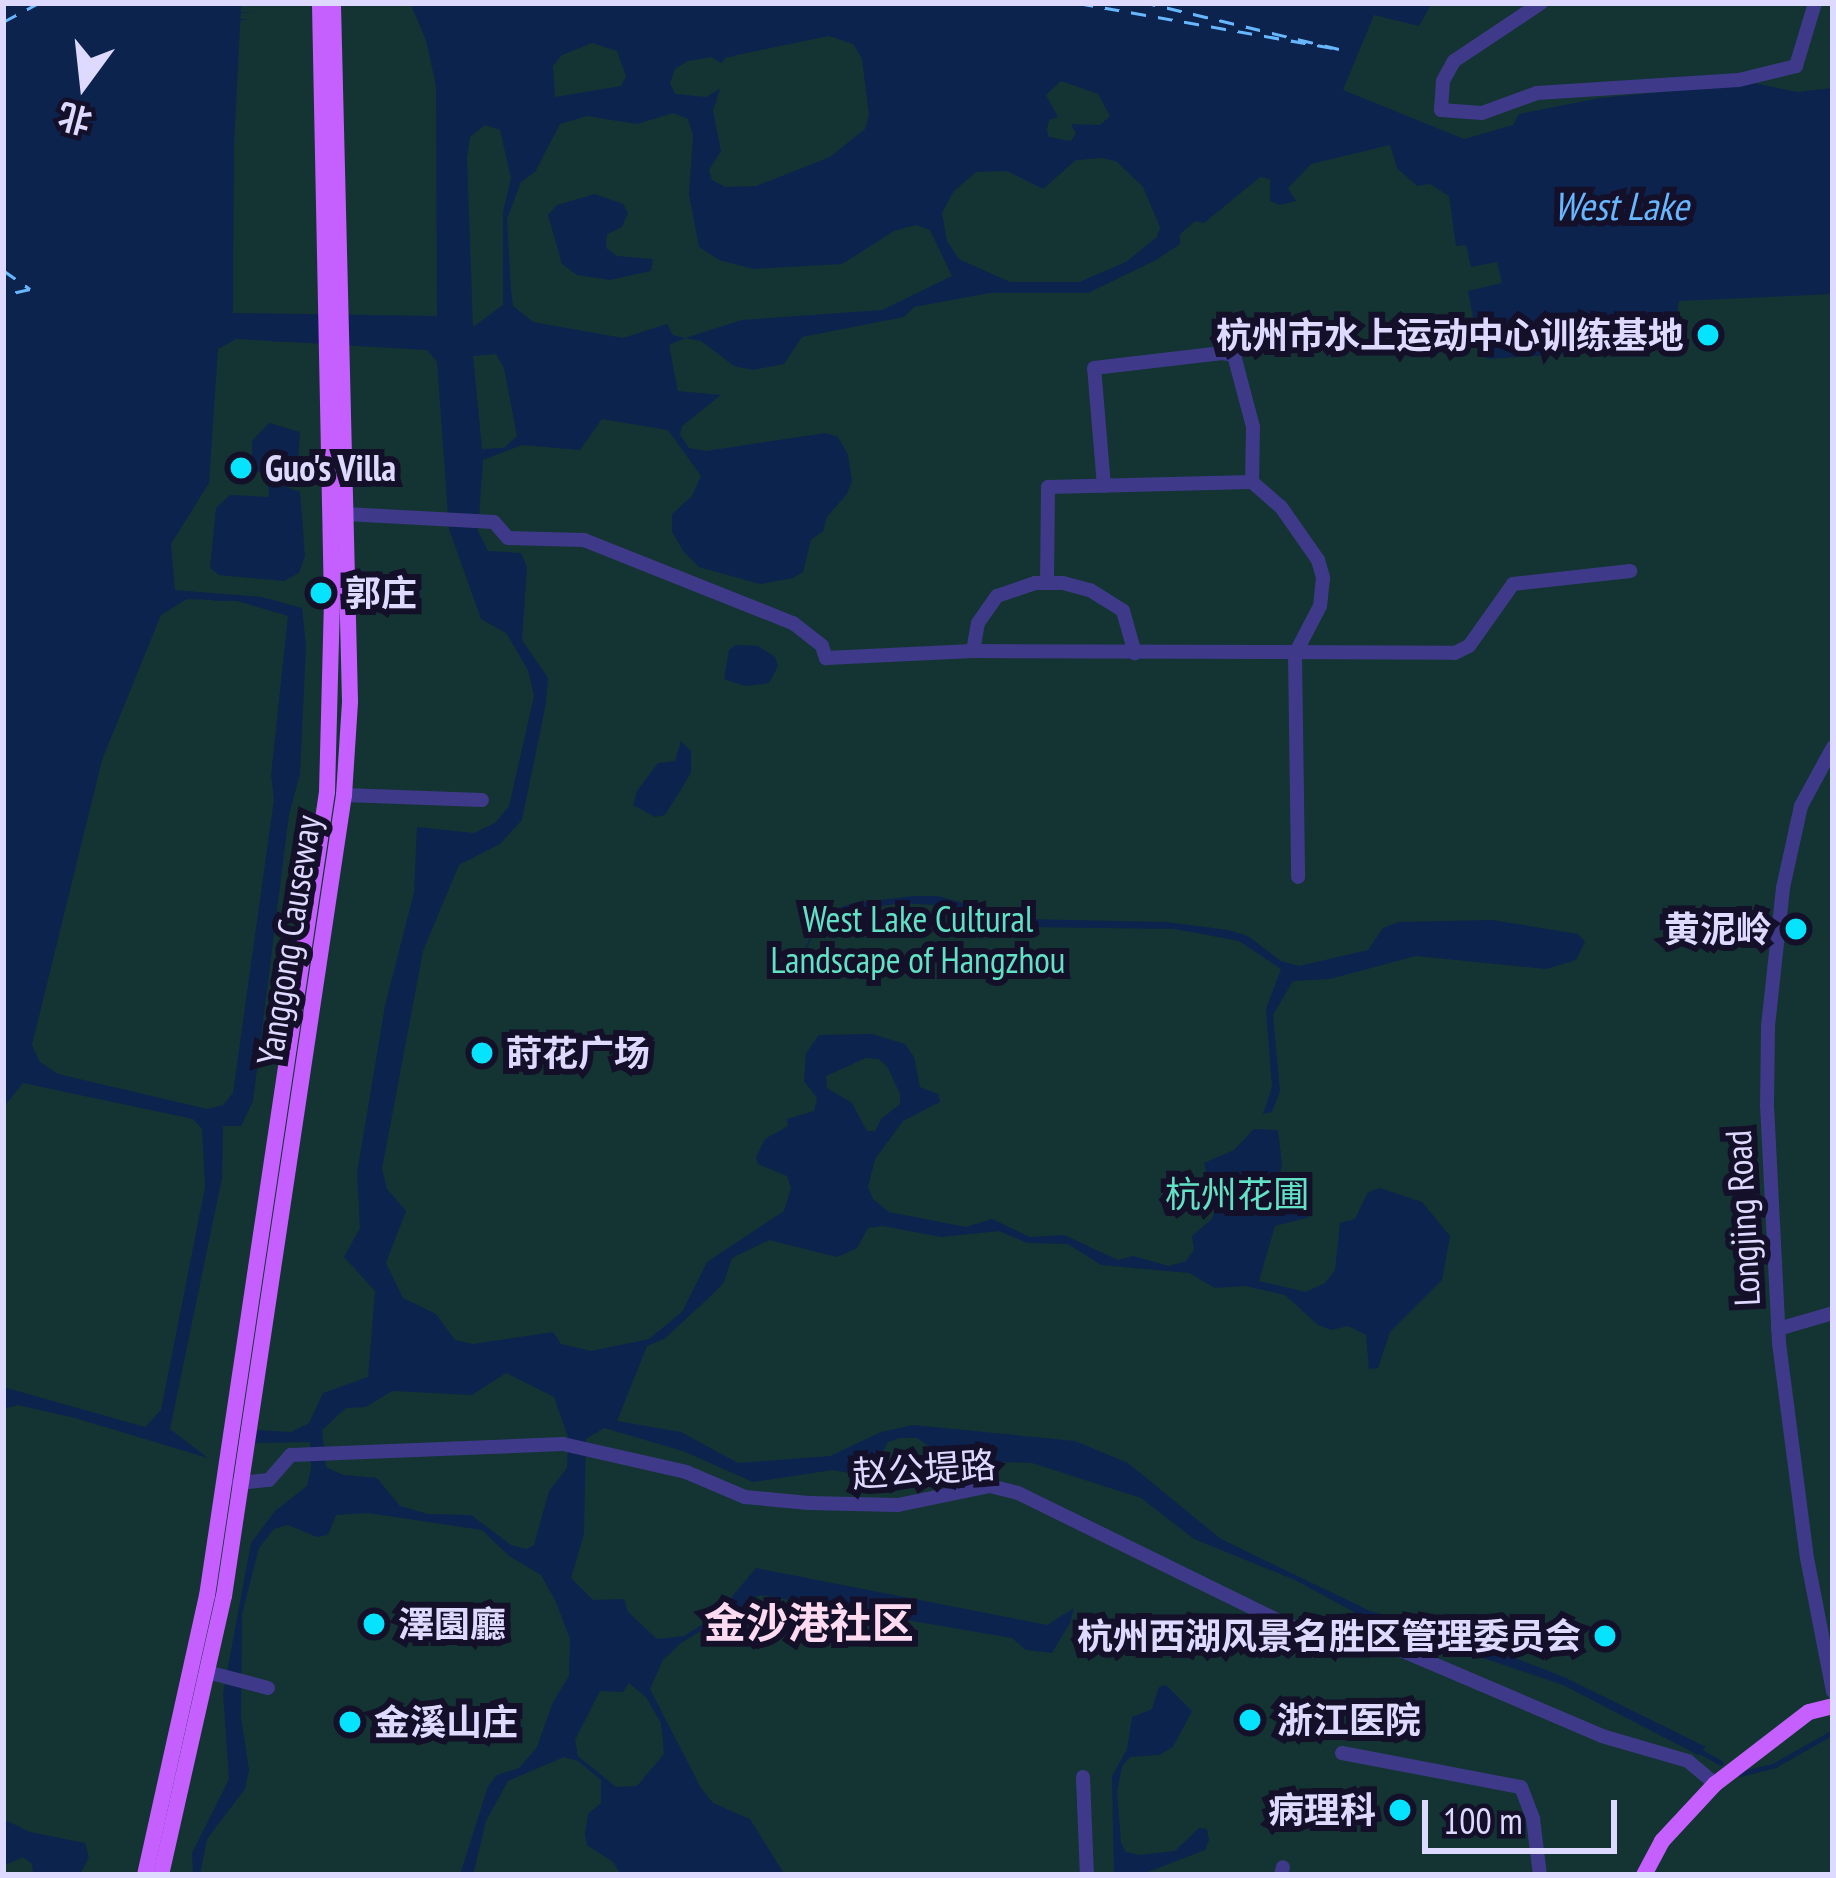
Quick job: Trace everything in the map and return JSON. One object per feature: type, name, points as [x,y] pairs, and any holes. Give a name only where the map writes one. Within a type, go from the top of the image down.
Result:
[{"type":"main road","name":"Yanggong Causeway","points":[[320,3],[333,286]]},
{"type":"main road","name":"Yanggong Causeway","points":[[145,1875],[207,1596],[327,792],[334,358],[333,3]]},
{"type":"main road","name":"Yanggong Causeway","points":[[161,1875],[215,1674],[239,1483],[344,795],[350,701],[346,514],[334,358]]},
{"type":"main road","points":[[1643,1875],[1662,1841],[1715,1784],[1810,1712],[1833,1706]]},
{"type":"street","points":[[1540,3],[1454,61],[1443,81],[1441,110],[1482,113],[1537,93],[1739,80],[1796,66],[1815,3]]},
{"type":"street","points":[[1104,486],[1094,368],[1222,353],[1234,355],[1253,427],[1252,482]]},
{"type":"street","points":[[1047,583],[1048,487],[1252,482],[1295,524],[1324,578],[1320,606],[1295,654],[1298,877]]},
{"type":"street","points":[[346,514],[494,522],[508,538],[584,540],[782,618],[807,632],[826,658],[974,651],[1455,653],[1469,646],[1513,584],[1630,571]]},
{"type":"street","points":[[974,651],[978,623],[997,596],[1047,583],[1090,590],[1112,601],[1130,625],[1135,653]]},
{"type":"street","name":"Longjing Road","points":[[1833,748],[1801,806],[1793,838],[1768,1026],[1768,1198],[1778,1329],[1807,1558],[1833,1692]]},
{"type":"street","points":[[344,795],[482,800]]},
{"type":"street","points":[[1778,1329],[1833,1313]]},
{"type":"street","name":"赵公堤路","points":[[239,1483],[269,1480],[291,1455],[563,1444],[588,1446],[766,1499],[898,1505],[989,1486],[1018,1492],[1290,1626],[1403,1652],[1602,1736],[1688,1761],[1715,1784]]},
{"type":"street","points":[[215,1674],[268,1688]]},
{"type":"street","points":[[1342,1753],[1521,1787],[1533,1819],[1540,1875]]},
{"type":"street","points":[[1083,1777],[1087,1875]]},
{"type":"green space","name":"West Lake Cultural Landscape of Hangzhou","points":[[3,3],[1833,3],[1833,1875],[3,1875]]},
{"type":"water","name":"West Lake","points":[[3,3],[247,3],[241,5],[234,145],[233,313],[437,316],[436,86],[426,40],[410,3],[1432,3],[1419,26],[1374,15],[1343,90],[1464,139],[1513,125],[1519,114],[1600,98],[1754,83],[1797,92],[1833,88],[1833,294],[1679,301],[1674,332],[1635,333],[1631,316],[1596,321],[1594,352],[1489,359],[1480,355],[1468,291],[1502,283],[1497,262],[1471,267],[1466,245],[1456,246],[1449,196],[1430,184],[1417,186],[1397,168],[1390,145],[1311,164],[1288,188],[1296,201],[1280,205],[1270,201],[1270,179],[1260,177],[1204,223],[1195,221],[1180,234],[1180,244],[1088,293],[989,293],[914,307],[904,317],[802,337],[784,364],[753,370],[734,366],[701,341],[685,338],[669,345],[678,391],[721,395],[682,426],[680,435],[689,448],[706,451],[825,433],[838,437],[848,455],[852,481],[847,494],[827,517],[823,531],[811,540],[803,572],[793,578],[760,584],[699,567],[684,552],[672,532],[672,514],[692,496],[701,476],[668,430],[602,419],[580,450],[522,445],[483,460],[478,531],[488,551],[521,553],[527,567],[522,640],[548,678],[546,703],[522,820],[500,844],[459,865],[423,951],[382,1169],[387,1189],[406,1211],[386,1263],[403,1298],[436,1314],[455,1340],[473,1344],[553,1332],[561,1344],[591,1351],[649,1339],[682,1312],[707,1262],[784,1211],[791,1188],[787,1176],[758,1164],[756,1157],[765,1139],[788,1126],[787,1119],[814,1111],[817,1098],[804,1081],[806,1053],[819,1035],[872,1034],[905,1044],[914,1057],[920,1087],[938,1094],[940,1102],[903,1121],[875,1159],[868,1187],[873,1199],[889,1212],[966,1227],[992,1219],[1030,1237],[1064,1235],[1118,1260],[1133,1256],[1169,1266],[1186,1261],[1194,1250],[1192,1236],[1212,1219],[1216,1207],[1204,1163],[1234,1150],[1254,1129],[1278,1130],[1282,1164],[1275,1194],[1281,1206],[1310,1217],[1275,1226],[1259,1281],[1306,1292],[1325,1283],[1335,1270],[1340,1223],[1355,1219],[1368,1192],[1380,1188],[1422,1202],[1450,1236],[1442,1280],[1390,1332],[1378,1368],[1369,1369],[1366,1335],[1348,1326],[1331,1330],[1318,1325],[1285,1295],[1245,1286],[1215,1288],[1189,1273],[1101,1265],[1068,1244],[1027,1243],[999,1231],[941,1237],[883,1226],[868,1228],[857,1248],[837,1257],[769,1240],[732,1258],[724,1282],[713,1294],[664,1339],[647,1346],[617,1421],[681,1432],[738,1463],[830,1456],[881,1432],[913,1425],[1075,1441],[1128,1463],[1221,1539],[1370,1611],[1440,1629],[1564,1677],[1706,1747],[1698,1755],[1563,1685],[1365,1618],[1295,1580],[1194,1539],[1141,1498],[1032,1463],[962,1461],[933,1469],[936,1457],[930,1447],[917,1438],[900,1438],[888,1442],[879,1460],[902,1477],[923,1477],[907,1484],[833,1470],[753,1482],[683,1451],[604,1428],[586,1439],[584,1534],[571,1578],[593,1600],[624,1599],[628,1612],[657,1639],[684,1636],[716,1616],[756,1568],[1047,1625],[1074,1608],[1070,1623],[1052,1653],[1026,1650],[1012,1638],[760,1595],[681,1643],[663,1660],[650,1689],[701,1788],[713,1803],[750,1819],[785,1875],[621,1875],[613,1862],[587,1845],[588,1814],[601,1803],[601,1780],[578,1761],[564,1757],[508,1781],[486,1821],[473,1875],[460,1875],[488,1786],[497,1775],[519,1768],[537,1747],[553,1702],[569,1676],[570,1639],[556,1602],[541,1575],[509,1556],[482,1530],[368,1513],[336,1515],[328,1535],[317,1537],[288,1525],[274,1529],[259,1548],[242,1614],[241,1716],[249,1770],[245,1789],[207,1839],[200,1875],[193,1875],[192,1853],[229,1779],[223,1693],[251,1543],[275,1511],[307,1486],[311,1468],[310,1442],[251,1443],[253,1430],[291,1432],[309,1423],[323,1393],[368,1377],[375,1291],[344,1257],[360,1228],[357,1173],[385,1006],[414,892],[417,827],[474,833],[495,823],[509,806],[534,696],[528,670],[506,633],[481,619],[449,529],[437,362],[427,350],[236,339],[218,349],[209,483],[171,544],[175,590],[262,597],[302,608],[306,646],[300,774],[289,815],[253,1101],[241,1126],[223,1126],[222,1178],[170,1429],[208,1458],[75,1418],[18,1405],[3,1409],[3,1387],[145,1427],[161,1410],[205,1187],[202,1129],[193,1119],[23,1083],[3,1108]],"holes":[[[829,36],[853,44],[862,59],[869,115],[865,129],[830,157],[756,186],[725,187],[712,180],[709,170],[721,151],[713,110],[720,89],[706,97],[675,94],[670,83],[675,69],[711,57],[721,63],[727,57]],[[592,43],[617,51],[626,76],[621,86],[555,97],[553,66],[562,55]],[[1061,81],[1098,94],[1110,116],[1100,125],[1071,124],[1076,133],[1071,141],[1049,137],[1049,120],[1058,117],[1046,95]],[[673,113],[688,119],[693,135],[689,194],[699,247],[719,260],[754,269],[842,264],[894,231],[916,225],[930,230],[952,276],[882,310],[742,320],[685,338],[673,335],[667,324],[623,338],[533,322],[513,306],[507,219],[521,182],[535,172],[560,124],[587,116],[637,124]],[[485,125],[500,130],[511,178],[503,212],[503,305],[473,327],[470,137]],[[1076,160],[1116,161],[1143,187],[1160,227],[1157,237],[1126,262],[1079,282],[1010,282],[959,259],[947,241],[942,213],[954,191],[976,172],[1007,171],[1043,189]],[[496,354],[504,368],[517,436],[504,448],[482,449],[473,356]],[[187,599],[237,601],[288,616],[271,775],[274,799],[233,1093],[223,1105],[207,1109],[58,1074],[40,1062],[32,1045],[102,760],[161,615]],[[866,1058],[879,1059],[888,1068],[900,1104],[881,1119],[875,1131],[867,1131],[852,1103],[827,1088],[826,1076]],[[506,1373],[554,1397],[568,1437],[567,1468],[549,1491],[534,1545],[526,1549],[511,1545],[471,1515],[428,1514],[400,1506],[377,1478],[343,1475],[326,1467],[322,1430],[346,1408],[366,1407],[392,1391],[472,1395]],[[629,1683],[646,1697],[661,1723],[664,1754],[637,1786],[616,1787],[578,1756],[575,1740],[600,1691],[623,1692]]]},
{"type":"water","points":[[595,194],[623,204],[628,213],[622,227],[607,234],[606,248],[617,256],[653,259],[651,271],[610,280],[577,275],[562,264],[548,215],[557,205]]},
{"type":"water","points":[[269,423],[300,432],[298,464],[283,463],[273,474],[275,483],[300,492],[305,556],[299,573],[284,581],[219,575],[210,568],[216,508],[230,495],[269,497],[267,471],[252,472],[252,441]]},
{"type":"water","points":[[736,645],[758,646],[775,657],[778,666],[769,683],[745,686],[724,679],[729,650]]},
{"type":"water","points":[[681,741],[691,751],[691,773],[665,815],[655,817],[633,805],[637,791],[658,763],[675,761]]},
{"type":"water","points":[[938,896],[1022,919],[1166,922],[1228,930],[1248,936],[1281,961],[1299,966],[1368,950],[1383,928],[1399,922],[1492,920],[1578,934],[1585,942],[1576,960],[1546,969],[1416,956],[1330,979],[1293,981],[1273,1015],[1280,1091],[1272,1112],[1263,1114],[1272,1087],[1266,1009],[1281,969],[1239,941],[1175,929],[1028,927],[952,906],[901,903],[843,912],[818,924],[790,984],[820,914],[853,903]]},
{"type":"water","points":[[1166,1685],[1192,1711],[1173,1747],[1159,1755],[1130,1757],[1122,1766],[1117,1792],[1121,1843],[1126,1852],[1140,1855],[1175,1851],[1199,1828],[1207,1829],[1209,1840],[1205,1850],[1140,1875],[1114,1875],[1112,1776],[1127,1749],[1132,1717],[1152,1709],[1159,1687]]},
{"type":"water","points":[[3,1819],[30,1832],[85,1843],[89,1857],[80,1875],[33,1875],[32,1864],[23,1857],[3,1866]]},
{"type":"waterway","points":[[1740,1774],[1775,1765],[1833,1732]]},
{"type":"waterway","points":[[1698,1750],[1721,1763]]},
{"type":"ferry route","points":[[3,22],[38,3]]},
{"type":"ferry route","points":[[1078,3],[1339,49],[1148,3]]},
{"type":"ferry route","points":[[3,270],[30,289],[3,295]]},
{"type":"place","name":"杭州市水上运动中心训练基地","points":[[1708,335]]},
{"type":"place","name":"Guo's Villa","points":[[241,468]]},
{"type":"place","name":"郭庄","points":[[321,593]]},
{"type":"place","name":"黄泥岭","points":[[1796,929]]},
{"type":"place","name":"莳花广场","points":[[482,1053]]},
{"type":"place","name":"澤園廳","points":[[374,1624]]},
{"type":"place","name":"杭州西湖风景名胜区管理委员会","points":[[1605,1636]]},
{"type":"place","name":"浙江医院","points":[[1250,1720]]},
{"type":"place","name":"金溪山庄","points":[[350,1722]]},
{"type":"place","name":"病理科","points":[[1400,1810]]},
{"type":"district","name":"金沙港社区","points":[[809,1623]]},
{"type":"park label","name":"杭州花圃","points":[[1237,1194]]}]
